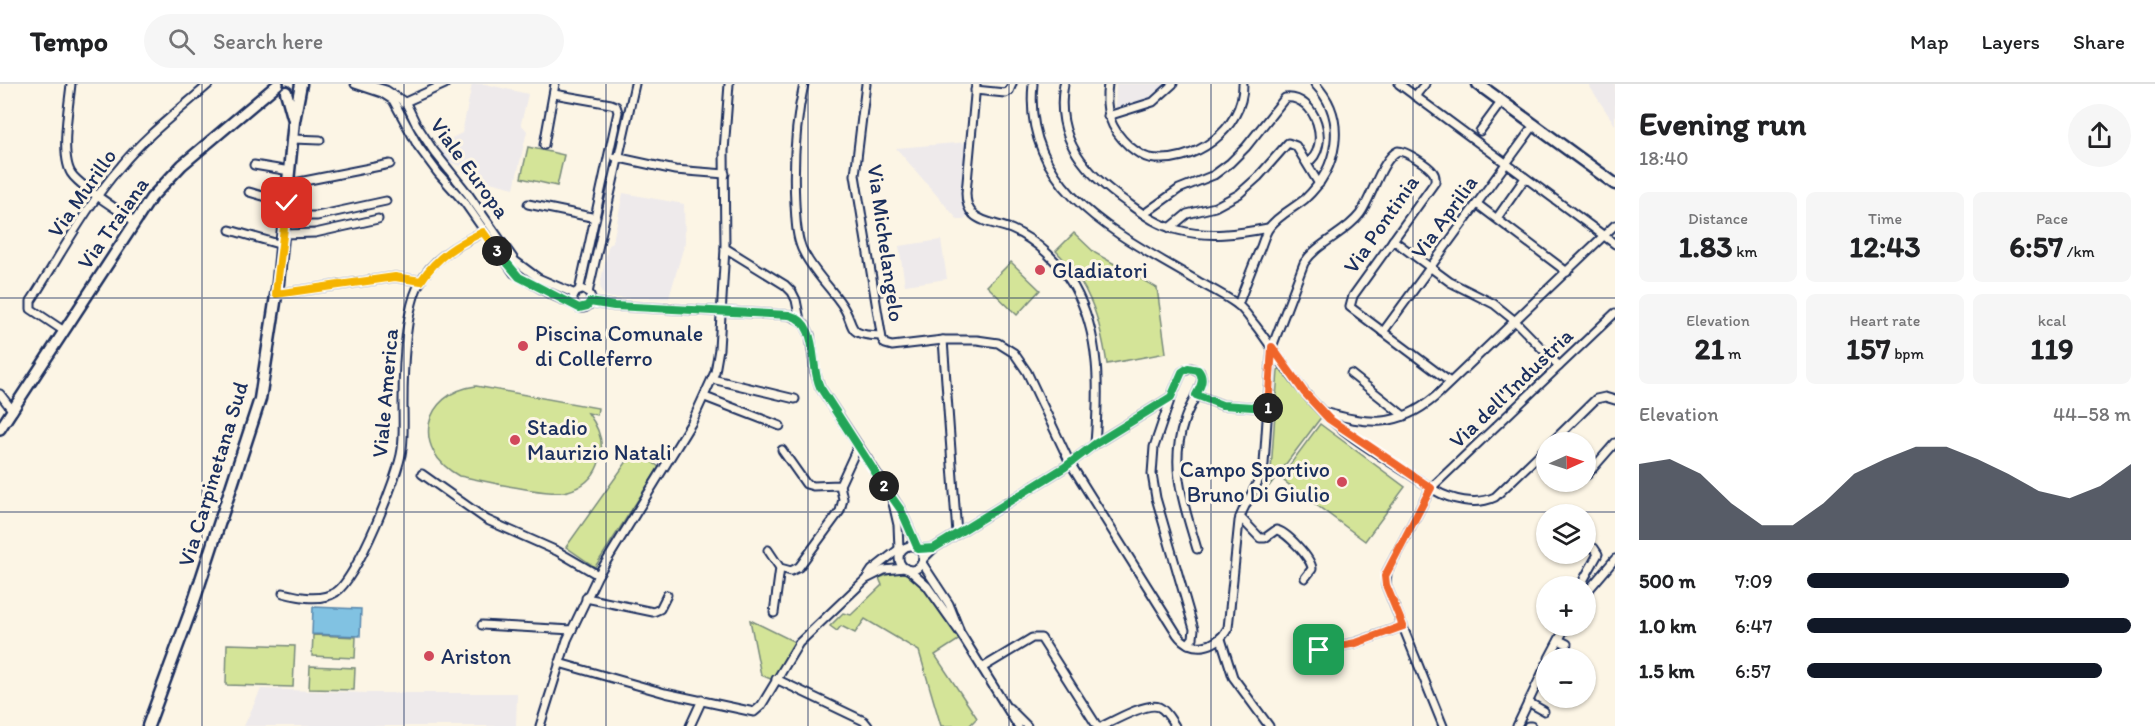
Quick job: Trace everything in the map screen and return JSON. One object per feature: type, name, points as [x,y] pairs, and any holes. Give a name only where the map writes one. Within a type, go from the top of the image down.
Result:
[{"type":"main road","points":[[1478,84],[1614,184]]},
{"type":"main road","points":[[283,88],[294,93],[301,86]]},
{"type":"main road","name":"Via Carpinetana Sud","points":[[151,725],[258,404],[276,294],[294,121],[301,86]]},
{"type":"main road","name":"Via Carpinetana Sud","points":[[283,88],[294,121]]},
{"type":"street","points":[[71,84],[67,120],[67,162],[73,176],[134,221]]},
{"type":"street","name":"Via Murillo","points":[[64,331],[31,309],[30,302],[98,195],[134,152],[209,84]]},
{"type":"street","points":[[355,84],[384,94],[396,105],[445,84]]},
{"type":"street","name":"Viale Europa","points":[[366,84],[386,90],[405,102],[432,150],[468,194],[515,261],[538,278],[577,292]]},
{"type":"street","points":[[544,145],[555,84]]},
{"type":"street","points":[[590,302],[588,293],[635,84]]},
{"type":"street","points":[[540,726],[559,663],[586,598],[692,422],[712,379],[718,356],[722,312],[725,248],[725,123],[729,84]]},
{"type":"street","points":[[804,84],[797,116],[794,154],[797,226],[800,242],[809,262],[844,307],[853,329],[862,335],[881,336],[885,344],[892,346],[943,340],[989,341],[1003,345],[1014,353],[1027,372],[1070,464],[1177,634],[1188,644],[1204,646],[1221,639],[1230,623],[1240,517],[1262,471],[1272,347]]},
{"type":"street","name":"Via Michelangelo","points":[[866,84],[855,176],[881,336]]},
{"type":"street","points":[[1012,84],[1010,90],[1005,93],[975,87],[966,193],[968,206],[976,217],[1015,231],[1034,242],[1059,266],[1077,292],[1089,323],[1096,357],[1098,400],[1095,444]]},
{"type":"street","points":[[1033,84],[1032,114],[1038,140],[1051,170],[1071,196],[1109,228],[1238,305],[1304,392],[1337,426],[1431,488],[1445,496],[1458,499],[1480,501],[1491,499],[1536,457]]},
{"type":"street","points":[[1064,84],[1062,100],[1071,144],[1077,157],[1100,182],[1144,214],[1170,228],[1211,234],[1268,228],[1299,204],[1319,184],[1331,161],[1336,135],[1330,105],[1315,84]]},
{"type":"street","points":[[1108,84],[1108,116],[1118,136],[1141,155],[1154,158],[1179,156],[1211,142],[1229,126],[1238,109],[1243,84]]},
{"type":"street","points":[[1108,116],[1153,102],[1173,84]]},
{"type":"street","points":[[1399,84],[1615,244]]},
{"type":"street","points":[[1415,96],[1425,84]]},
{"type":"street","name":"Via Traiana","points":[[0,429],[151,198],[173,174],[262,97],[283,88]]},
{"type":"street","points":[[554,94],[611,104],[617,108],[618,114],[596,219],[577,292],[573,298],[575,305],[585,308],[590,302]]},
{"type":"street","points":[[1144,214],[1179,189],[1214,175],[1230,163],[1246,147],[1283,99],[1291,98],[1309,108],[1317,124],[1319,149],[1307,163]]},
{"type":"street","points":[[1480,131],[1502,101]]},
{"type":"street","name":"Viale Europa","points":[[396,105],[422,152],[465,203],[509,268],[519,277],[575,305]]},
{"type":"street","name":"Via Aprilia","points":[[1383,332],[1535,124]]},
{"type":"street","points":[[293,139],[320,140]]},
{"type":"street","points":[[1170,228],[1187,214],[1215,207],[1239,194],[1261,174],[1286,144],[1295,144],[1319,184]]},
{"type":"street","name":"Via Pontinia","points":[[1272,347],[1306,259],[1359,216],[1389,159],[1396,152],[1403,151],[1431,170],[1435,180],[1350,302],[1352,310],[1450,382]]},
{"type":"street","points":[[610,156],[675,170],[724,174]]},
{"type":"street","points":[[289,184],[390,164]]},
{"type":"street","points":[[254,165],[290,171]]},
{"type":"street","points":[[1497,218],[1525,178]]},
{"type":"street","points":[[249,192],[287,203]]},
{"type":"street","points":[[285,216],[321,215],[386,201]]},
{"type":"street","points":[[528,204],[596,219]]},
{"type":"street","points":[[1477,204],[1567,272]]},
{"type":"street","points":[[230,230],[283,239],[378,219]]},
{"type":"street","points":[[1323,412],[1371,423],[1386,422],[1404,416],[1426,404],[1615,225]]},
{"type":"street","points":[[1238,305],[1268,228]]},
{"type":"street","name":"Viale America","points":[[283,593],[311,598],[328,596],[335,593],[350,577],[369,539],[401,458],[408,330],[414,299],[421,281],[447,251],[483,232]]},
{"type":"street","points":[[1393,240],[1456,286],[1490,301],[1515,321],[1559,366]]},
{"type":"street","points":[[725,248],[788,288],[796,300],[800,320]]},
{"type":"street","points":[[276,294],[395,277],[421,281]]},
{"type":"street","points":[[577,292],[588,293]]},
{"type":"street","points":[[590,302],[614,306],[789,315],[800,320],[810,335],[814,369],[819,384],[904,516],[922,561],[949,604],[961,634]]},
{"type":"street","name":"Via dell'Industria","points":[[1443,726],[1386,585],[1385,576],[1431,488],[1615,313]]},
{"type":"street","points":[[943,340],[957,534]]},
{"type":"street","points":[[1188,644],[1194,629],[1152,480],[1154,447],[1171,397],[1182,372],[1191,368],[1200,372],[1202,382],[1183,423],[1177,472],[1180,491],[1197,549]]},
{"type":"street","points":[[1351,374],[1404,416]]},
{"type":"street","points":[[712,379],[795,399]]},
{"type":"street","points":[[0,394],[13,411]]},
{"type":"street","points":[[1196,395],[1222,405],[1268,408]]},
{"type":"street","points":[[705,397],[780,426]]},
{"type":"street","points":[[866,579],[884,570],[916,569],[934,548],[1070,464],[1095,444],[1171,397]]},
{"type":"street","points":[[1562,432],[1596,399],[1605,397],[1615,400]]},
{"type":"street","points":[[1596,465],[1615,443]]},
{"type":"street","points":[[768,550],[780,568],[789,571],[799,567],[834,519],[843,502],[840,485],[858,446]]},
{"type":"street","points":[[782,450],[808,485],[840,485]]},
{"type":"street","points":[[422,474],[487,520],[557,551],[598,575]]},
{"type":"street","points":[[892,499],[898,525],[900,562],[925,583],[961,634],[1018,726]]},
{"type":"street","points":[[1240,517],[1260,538],[1265,538],[1276,530],[1284,532],[1312,564],[1311,571],[1305,578]]},
{"type":"street","points":[[559,663],[606,678],[754,712],[761,706],[802,640],[866,579],[872,570],[908,547],[934,548]]},
{"type":"street","points":[[1596,581],[1615,559]]},
{"type":"street","points":[[774,613],[780,568]]},
{"type":"street","points":[[586,598],[653,612],[660,609],[667,595]]},
{"type":"street","points":[[482,625],[572,630]]},
{"type":"street","points":[[1319,650],[1356,643],[1403,626]]},
{"type":"street","points":[[1555,648],[1561,636]]},
{"type":"street","points":[[982,668],[1032,638],[1041,638],[1097,726]]},
{"type":"street","points":[[1221,639],[1233,677],[1269,726]]},
{"type":"street","points":[[1559,640],[1567,644]]},
{"type":"street","points":[[776,679],[864,721],[868,726]]},
{"type":"street","points":[[1517,726],[1536,685]]},
{"type":"street","points":[[690,726],[702,700]]},
{"type":"street","points":[[1527,703],[1544,711]]},
{"type":"street","points":[[1511,726],[1527,703]]},
{"type":"street","points":[[1103,726],[1152,706],[1162,709],[1175,726]]},
{"type":"street","points":[[1007,707],[1027,726]]},
{"type":"shaded area","points":[[472,84],[485,84],[528,94],[521,124],[527,131],[514,188],[470,177],[468,168],[448,162],[438,145],[462,133]]},
{"type":"shaded area","points":[[1116,84],[1171,84],[1152,101],[1115,110]]},
{"type":"shaded area","points":[[1588,84],[1615,84],[1615,125],[1592,90]]},
{"type":"shaded area","points":[[968,142],[963,198],[970,214],[964,220],[958,220],[896,148]]},
{"type":"shaded area","points":[[623,193],[684,204],[685,242],[669,298],[611,298],[605,296],[601,291],[600,285],[608,247],[613,241]]},
{"type":"shaded area","points":[[941,240],[947,279],[905,285],[899,246]]},
{"type":"shaded area","points":[[261,689],[367,693],[517,693],[516,726],[244,726]]},
{"type":"green space","points":[[528,147],[564,155],[557,186],[521,178]]},
{"type":"green space","points":[[1074,233],[1095,253],[1157,288],[1166,353],[1107,364],[1101,332],[1092,303],[1068,263],[1056,251]]},
{"type":"green space","points":[[1011,262],[1040,290],[1017,315],[987,286]]},
{"type":"green space","points":[[1283,367],[1310,406],[1322,416],[1270,485],[1278,370]]},
{"type":"green space","points":[[476,386],[598,408],[597,415],[588,413],[599,431],[602,444],[598,465],[593,474],[582,484],[568,491],[547,492],[459,476],[444,465],[434,452],[429,438],[429,424],[434,411],[444,399],[458,391]]},
{"type":"green space","name":"Campo Sportivo Bruno Di Giulio","points":[[1320,424],[1405,487],[1365,541],[1280,478]]},
{"type":"green space","points":[[635,450],[659,467],[595,567],[566,547]]},
{"type":"green space","points":[[898,571],[916,576],[924,583],[960,639],[935,655],[977,718],[969,726],[941,726],[919,651],[865,619],[855,633],[841,626],[837,631],[830,626],[843,613],[851,615],[882,585],[879,578]]},
{"type":"green space","points":[[750,620],[795,642],[773,680],[761,675]]},
{"type":"green space","points":[[313,635],[356,637],[355,658],[312,656]]},
{"type":"green space","points":[[227,644],[295,646],[293,687],[226,685]]},
{"type":"green space","points":[[310,666],[355,668],[354,690],[309,689]]},
{"type":"water","points":[[313,607],[361,609],[360,636],[312,634]]},
{"type":"place","name":"Gladiatori","points":[[1040,270]]},
{"type":"place","name":"Piscina Comunale di Colleferro","points":[[523,346]]},
{"type":"place","name":"Stadio Maurizio Natali","points":[[515,440]]},
{"type":"place","name":"Campo Sportivo Bruno Di Giulio","points":[[1342,482]]},
{"type":"place","name":"Ariston","points":[[429,656]]},
{"type":"route","points":[[287,203],[276,294],[395,277],[421,281],[447,251],[483,232],[509,268],[519,277],[579,308],[585,308],[590,302],[614,306],[789,315],[798,319],[805,325],[810,335],[815,372],[820,387],[901,510],[918,549],[934,548],[999,509],[1065,467],[1095,444],[1171,397],[1182,372],[1188,368],[1195,368],[1202,375],[1202,382],[1196,395],[1222,405],[1268,408],[1272,347],[1304,392],[1329,419],[1431,488],[1385,576],[1386,585],[1403,626],[1356,643],[1319,650]]}]
